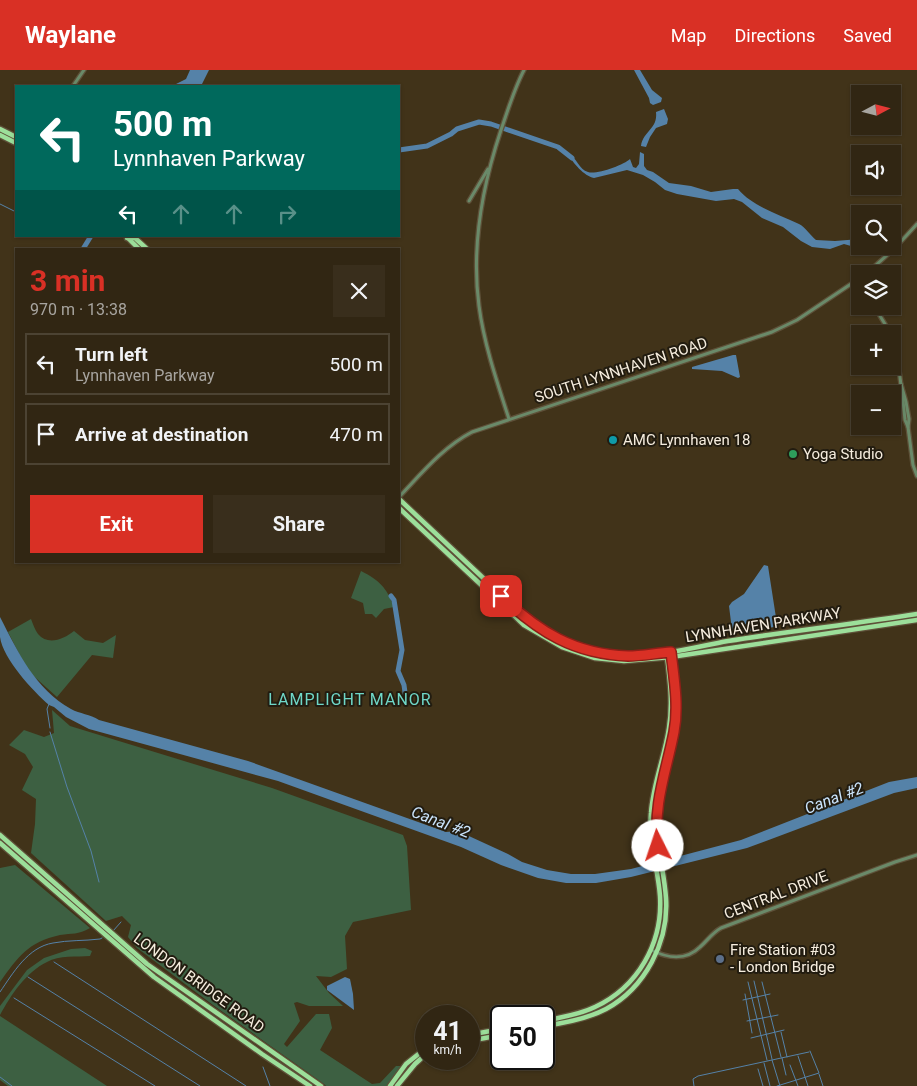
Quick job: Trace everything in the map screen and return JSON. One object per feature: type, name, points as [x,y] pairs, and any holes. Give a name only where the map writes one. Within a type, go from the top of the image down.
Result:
[{"type":"main road","points":[[0,129],[15,136]]},
{"type":"main road","points":[[0,135],[15,142]]},
{"type":"main road","points":[[127,237],[134,238],[147,248]]},
{"type":"main road","points":[[127,237],[138,248]]},
{"type":"main road","points":[[138,237],[147,248]]},
{"type":"main road","name":"LYNNHAVEN PARKWAY","points":[[400,499],[512,607],[543,631],[580,648],[628,656],[669,654],[728,641],[917,614]]},
{"type":"main road","name":"LYNNHAVEN PARKWAY","points":[[400,509],[516,619],[542,637],[566,649],[594,658],[624,661],[917,620]]},
{"type":"main road","points":[[555,1019],[594,1008],[616,995],[636,976],[651,950],[660,915],[660,856],[657,810],[676,715],[676,692],[669,654]]},
{"type":"main road","points":[[555,1024],[578,1019],[608,1008],[622,997],[638,981],[657,952],[664,930],[666,900],[654,857],[651,837],[651,810],[671,715],[669,654]]},
{"type":"main road","name":"LONDON BRIDGE ROAD","points":[[0,835],[154,977],[310,1086]]},
{"type":"main road","name":"LONDON BRIDGE ROAD","points":[[0,843],[148,964],[321,1086]]},
{"type":"main road","points":[[390,1086],[406,1064],[415,1057]]},
{"type":"main road","points":[[397,1086],[415,1063]]},
{"type":"street","points":[[74,85],[84,70]]},
{"type":"street","points":[[509,419],[486,341],[477,285],[477,236],[490,166],[524,70]]},
{"type":"street","points":[[469,201],[490,166]]},
{"type":"street","points":[[876,265],[917,224]]},
{"type":"street","name":"SOUTH LYNNHAVEN ROAD","points":[[400,497],[436,458],[459,440],[478,429],[772,332],[797,320],[851,284]]},
{"type":"street","points":[[899,375],[909,419],[908,427],[917,476]]},
{"type":"street","name":"CENTRAL DRIVE","points":[[651,950],[668,956],[685,956],[697,950],[712,934],[721,928],[917,855]]},
{"type":"green space","points":[[361,571],[382,585],[394,607],[384,609],[376,618],[372,614],[365,614],[363,603],[351,598]]},
{"type":"green space","points":[[31,619],[38,634],[46,640],[61,639],[74,631],[85,640],[103,643],[116,635],[113,658],[92,655],[57,697],[28,671],[8,632]]},
{"type":"green space","points":[[52,710],[70,726],[272,788],[403,835],[407,846],[411,910],[353,922],[345,936],[347,969],[331,977],[316,976],[329,993],[343,1006],[309,1006],[297,1002],[294,1003],[300,1021],[284,1044],[287,1047],[316,1014],[329,1014],[332,1028],[320,1050],[372,1084],[380,1083],[396,1066],[402,1066],[387,1086],[326,1086],[137,948],[128,937],[131,925],[122,916],[106,921],[31,853],[36,799],[22,790],[33,767],[25,754],[9,745],[24,730],[44,737],[54,733]]},
{"type":"green space","points":[[15,865],[90,928],[78,933],[49,938],[32,946],[18,958],[0,982],[0,868]]},
{"type":"green space","points":[[85,948],[92,951],[90,956],[57,958],[39,966],[14,992],[0,1015],[0,1006],[27,970],[44,958],[71,949]]},
{"type":"green space","points":[[0,1016],[107,1086],[8,1086],[0,1080]]},
{"type":"water","points":[[190,70],[209,70],[202,85],[174,85],[186,79]]},
{"type":"water","points":[[634,70],[640,70],[652,90],[662,98],[661,102],[653,105],[650,103]]},
{"type":"water","points":[[664,109],[668,119],[667,124],[656,128],[646,147],[641,146],[644,137],[655,122],[656,112]]},
{"type":"water","points":[[640,152],[644,154],[644,166],[647,170],[669,183],[691,186],[711,192],[738,189],[751,201],[801,225],[816,240],[851,240],[851,246],[844,244],[830,249],[812,247],[783,227],[762,218],[742,202],[734,199],[716,201],[677,194],[665,190],[643,175],[627,170],[594,178],[590,177],[579,169],[568,154],[585,171],[592,173],[610,169],[630,159],[633,167],[636,168],[639,164]]},
{"type":"water","points":[[736,355],[740,377],[738,378],[722,371],[692,369],[692,367]]},
{"type":"water","points":[[764,565],[768,566],[777,624],[774,627],[736,633],[732,630],[729,606],[744,594]]},
{"type":"water","points":[[0,617],[21,656],[37,680],[58,701],[74,711],[99,720],[248,761],[446,832],[458,831],[522,862],[547,870],[571,874],[595,874],[631,869],[741,840],[889,782],[917,777],[917,788],[894,793],[747,848],[631,877],[596,883],[566,883],[538,878],[501,865],[461,847],[278,781],[89,729],[66,717],[49,705],[20,674],[2,646]]},
{"type":"water","points":[[345,977],[350,979],[354,1010],[327,990],[327,986]]},
{"type":"waterway","points":[[400,150],[427,146],[457,129],[479,122],[491,124],[558,147],[572,158]]},
{"type":"waterway","points":[[0,204],[15,212]]},
{"type":"waterway","points":[[84,248],[90,237]]},
{"type":"waterway","points":[[391,596],[394,600],[402,650],[398,671],[404,685],[406,700]]},
{"type":"waterway","points":[[49,704],[47,709],[50,728]]},
{"type":"waterway","points":[[50,732],[67,787],[91,851],[99,882]]},
{"type":"waterway","points":[[113,931],[121,922]]},
{"type":"waterway","points":[[0,992],[22,962],[44,945],[64,941],[102,938]]},
{"type":"waterway","points":[[54,962],[246,1086]]},
{"type":"waterway","points":[[28,977],[200,1086]]},
{"type":"waterway","points":[[754,981],[772,1059]]},
{"type":"waterway","points":[[748,982],[767,1060]]},
{"type":"waterway","points":[[762,982],[781,1057]]},
{"type":"waterway","points":[[745,994],[752,1033]]},
{"type":"waterway","points":[[743,1000],[770,994]]},
{"type":"waterway","points":[[14,998],[155,1086]]},
{"type":"waterway","points":[[747,1021],[778,1015]]},
{"type":"waterway","points":[[751,1038],[784,1030]]},
{"type":"waterway","points":[[781,1032],[787,1057]]},
{"type":"waterway","points":[[777,1086],[819,1073],[810,1051]]},
{"type":"waterway","points":[[694,1086],[693,1079],[698,1076],[809,1052]]},
{"type":"waterway","points":[[798,1056],[808,1086]]},
{"type":"waterway","points":[[782,1058],[786,1075]]},
{"type":"waterway","points":[[772,1060],[780,1086]]},
{"type":"waterway","points":[[764,1063],[770,1086]]},
{"type":"waterway","points":[[790,1065],[798,1086]]},
{"type":"waterway","points":[[263,1067],[270,1086]]},
{"type":"waterway","points":[[758,1069],[763,1086]]},
{"type":"waterway","points":[[819,1074],[823,1086]]},
{"type":"waterway","points":[[0,1077],[12,1086]]},
{"type":"place","name":"AMC Lynnhaven 18","points":[[613,440]]},
{"type":"place","name":"Yoga Studio","points":[[793,454]]},
{"type":"place","name":"Fire Station #03 - London Bridge","points":[[720,959]]},
{"type":"district","name":"LAMPLIGHT MANOR","points":[[350,699]]},
{"type":"route","points":[[501,596],[535,626],[561,640],[586,650],[628,656],[671,652],[676,692],[676,715],[657,810],[658,846]]},
{"type":"water label","name":"Canal #2","points":[[834,798]]},
{"type":"water label","name":"Canal #2","points":[[441,822]]}]
